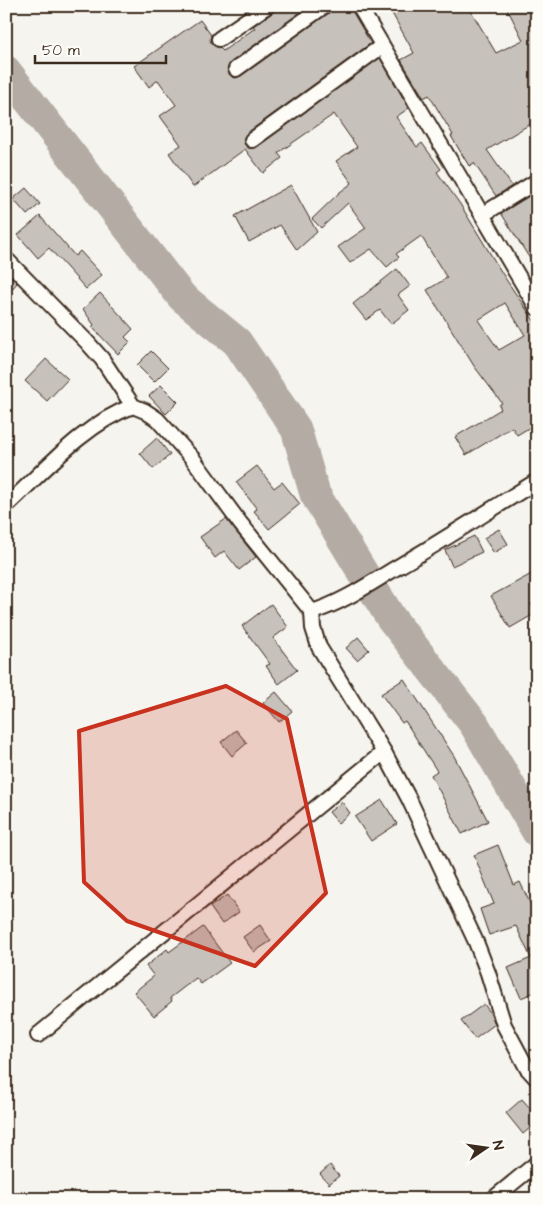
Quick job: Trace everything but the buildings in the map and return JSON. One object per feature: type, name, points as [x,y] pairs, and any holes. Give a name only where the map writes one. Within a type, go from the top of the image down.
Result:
[{"type":"street","points":[[219,39],[267,6]]},
{"type":"street","points":[[236,69],[324,6]]},
{"type":"street","points":[[360,6],[537,308]]},
{"type":"street","points":[[252,140],[382,46]]},
{"type":"street","points":[[482,215],[537,181]]},
{"type":"street","points":[[6,259],[102,359],[133,406],[157,419],[193,459],[240,523],[312,612],[313,628],[319,647],[384,752],[409,799],[476,942],[504,1025],[528,1068],[537,1080]]},
{"type":"street","points":[[6,506],[86,432],[110,416],[133,406]]},
{"type":"street","points":[[312,612],[332,605],[360,590],[537,481]]},
{"type":"street","points":[[38,1035],[384,752]]},
{"type":"street","points":[[493,1199],[537,1164]]},
{"type":"highlighted area","points":[[226,686],[287,719],[326,893],[255,966],[127,921],[84,882],[79,731]]},
{"type":"waterway","points":[[6,71],[182,297],[237,342],[296,429],[315,494],[363,573],[391,618],[474,724],[537,832]]}]
